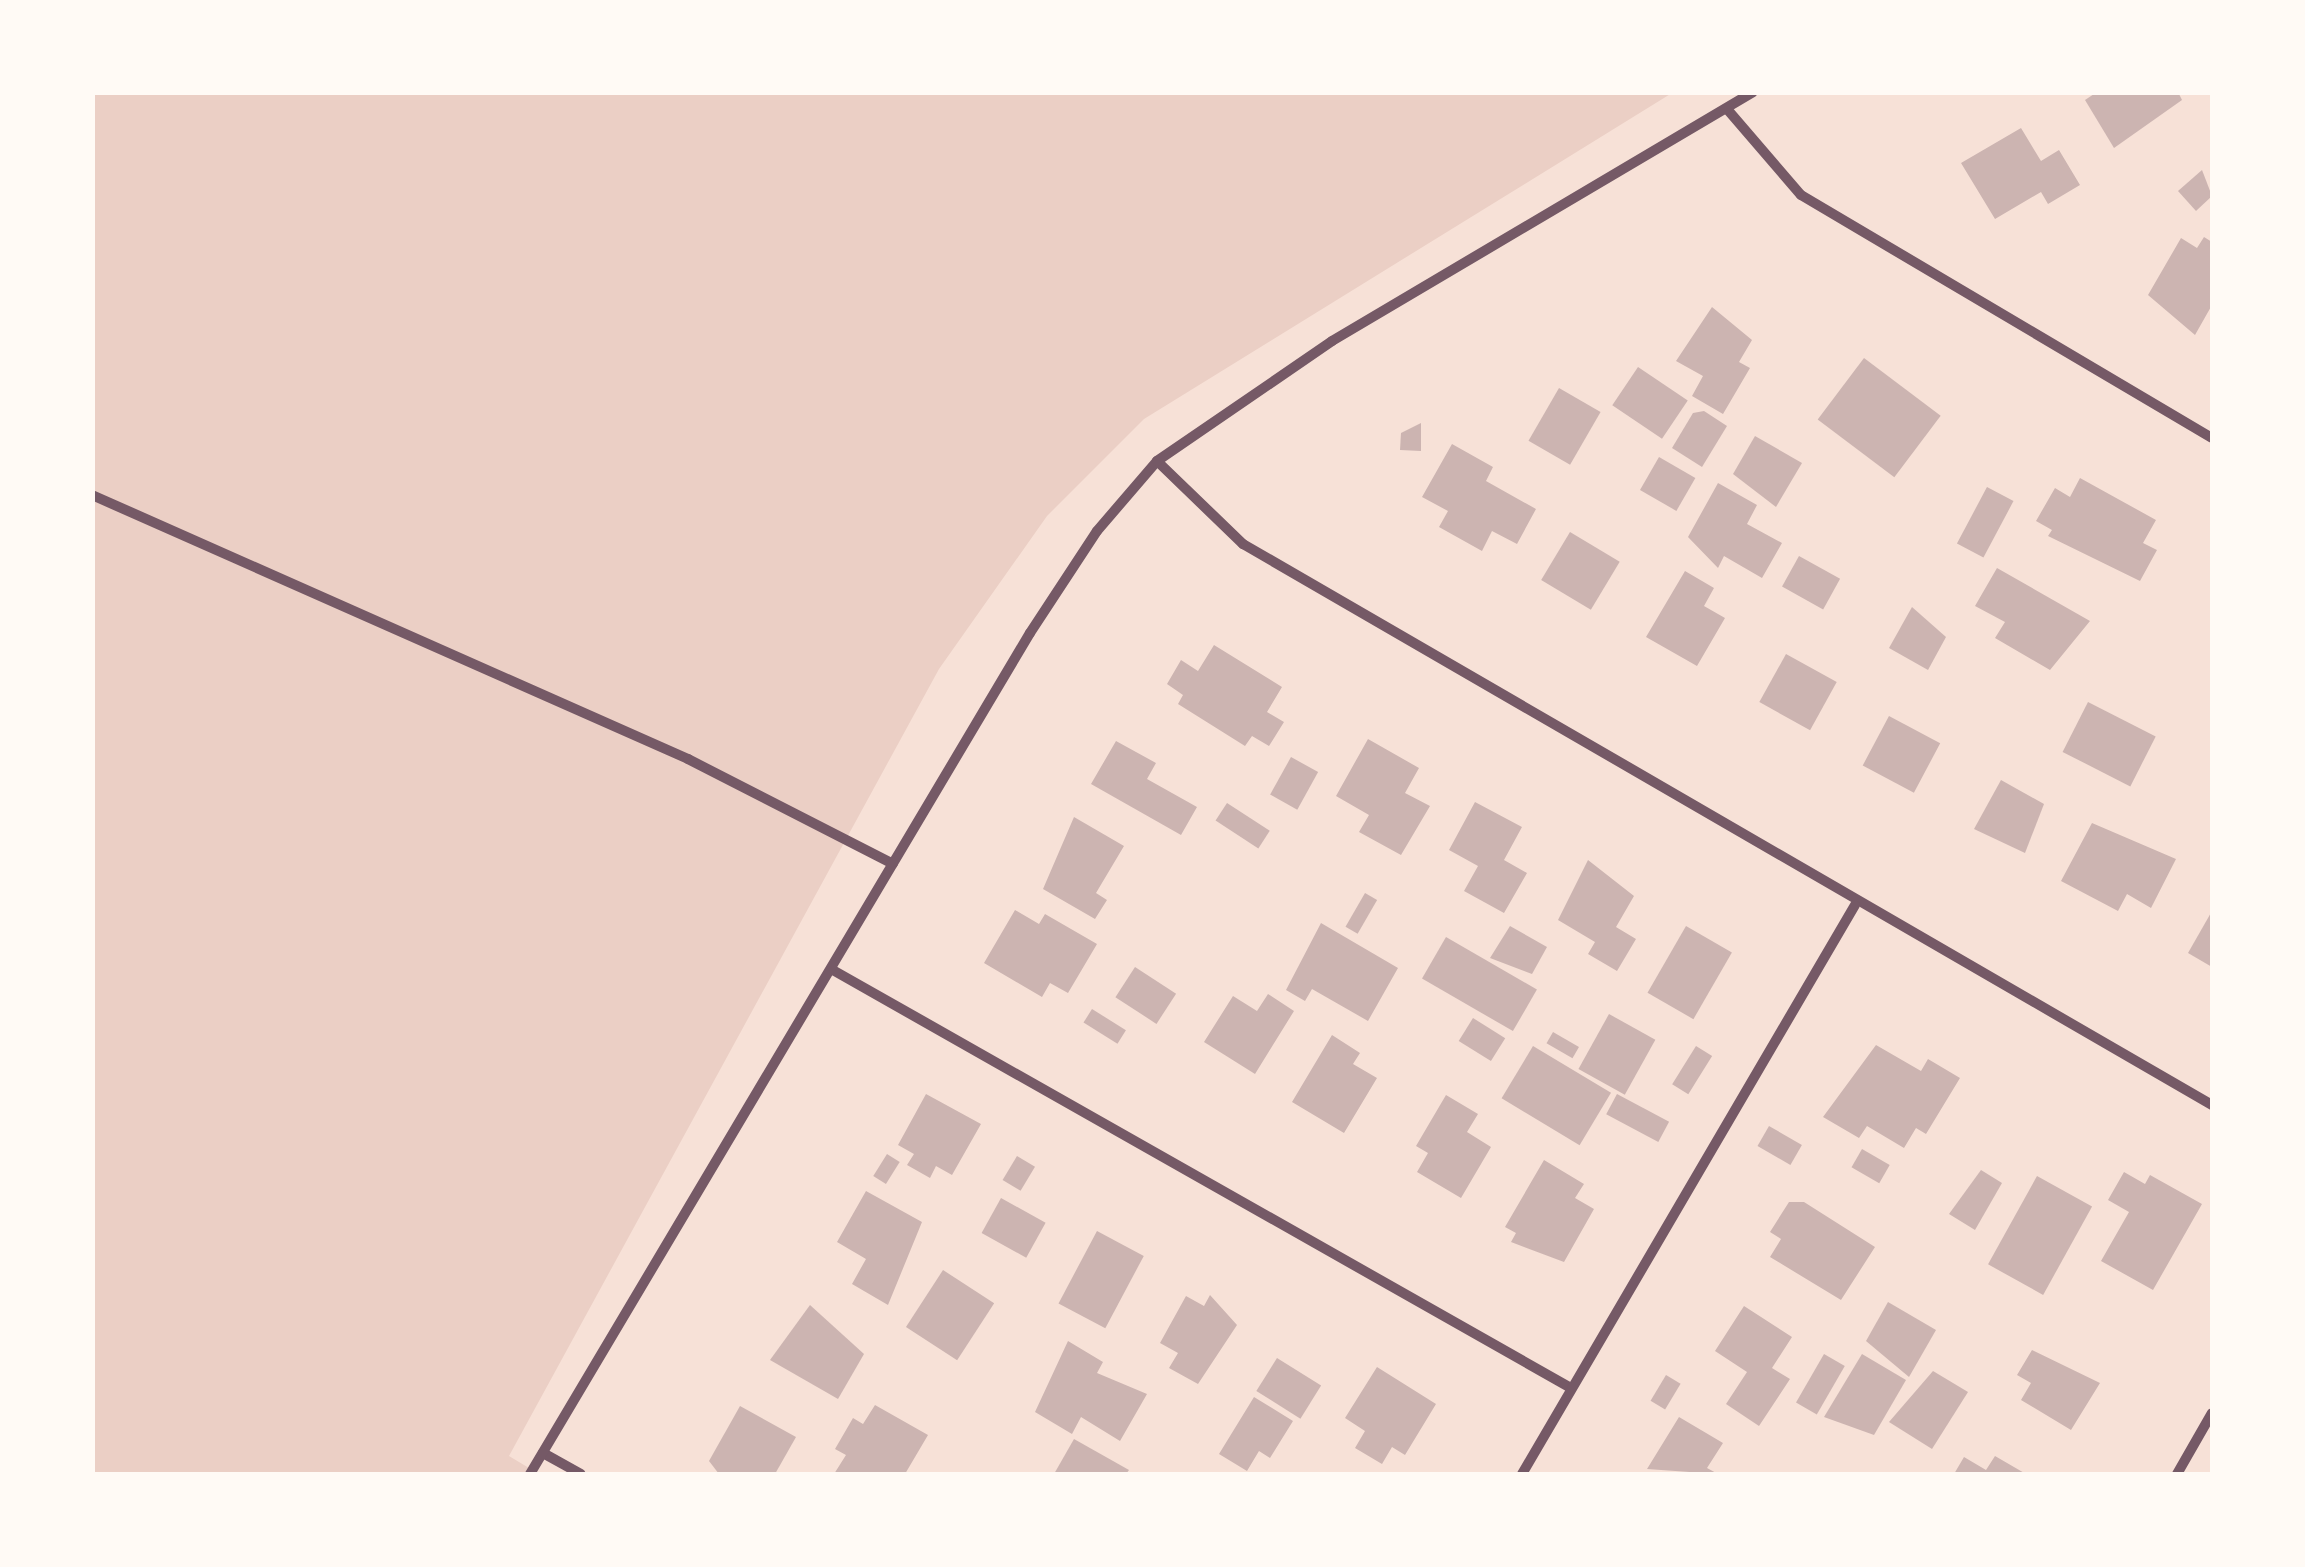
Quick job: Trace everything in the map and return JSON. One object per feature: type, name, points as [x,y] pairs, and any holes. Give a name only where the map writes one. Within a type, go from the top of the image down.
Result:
[{"type":"street","points":[[530,1474],[892,864],[1097,531],[1157,461],[1332,341],[1753,92]]},
{"type":"street","points":[[1727,108],[1801,195],[2212,438]]},
{"type":"street","points":[[1157,461],[1244,544],[1854,906],[2212,1105]]},
{"type":"street","points":[[92,494],[688,758],[892,864]]},
{"type":"street","points":[[1522,1474],[1854,906]]},
{"type":"street","points":[[831,969],[1571,1388]]},
{"type":"street","points":[[2177,1474],[2212,1413]]},
{"type":"street","points":[[543,1453],[582,1474]]},
{"type":"shaded area","points":[[92,93],[1672,93],[1144,419],[1047,516],[939,669],[509,1456],[539,1474],[93,1474]]},
{"type":"building","points":[[2097,92],[2178,92],[2182,100],[2114,148],[2085,100]]},
{"type":"building","points":[[2021,128],[2041,161],[2059,150],[2080,185],[2048,204],[2041,192],[1995,219],[1961,163]]},
{"type":"building","points":[[2202,170],[2212,196],[2196,211],[2178,191]]},
{"type":"building","points":[[2204,237],[2212,242],[2212,305],[2195,335],[2148,295],[2181,238],[2197,248]]},
{"type":"building","points":[[1712,307],[1752,340],[1739,362],[1750,368],[1723,414],[1692,396],[1703,376],[1676,361]]},
{"type":"building","points":[[1864,358],[1941,416],[1894,477],[1818,419]]},
{"type":"building","points":[[1638,367],[1688,401],[1662,439],[1612,405]]},
{"type":"building","points":[[1559,388],[1601,412],[1570,465],[1528,441]]},
{"type":"building","points":[[1704,411],[1727,426],[1702,467],[1672,448],[1693,413]]},
{"type":"building","points":[[1421,423],[1421,451],[1400,450],[1401,433]]},
{"type":"building","points":[[1755,436],[1802,463],[1776,507],[1733,474]]},
{"type":"building","points":[[1452,444],[1493,467],[1486,481],[1536,509],[1517,544],[1492,531],[1482,551],[1439,527],[1448,511],[1422,497]]},
{"type":"building","points":[[1659,457],[1695,478],[1676,511],[1640,490]]},
{"type":"building","points":[[2080,478],[2156,520],[2143,543],[2157,550],[2140,581],[2048,536],[2052,530],[2036,521],[2055,488],[2070,497]]},
{"type":"building","points":[[1718,483],[1757,505],[1747,524],[1782,543],[1762,578],[1724,556],[1718,568],[1688,537]]},
{"type":"building","points":[[1987,487],[2013,501],[1983,558],[1957,544]]},
{"type":"building","points":[[1570,532],[1620,562],[1591,610],[1541,580]]},
{"type":"building","points":[[1799,556],[1840,579],[1823,609],[1782,587]]},
{"type":"building","points":[[1997,568],[2090,621],[2050,670],[1995,638],[2005,622],[1975,606]]},
{"type":"building","points":[[1685,571],[1714,588],[1704,606],[1725,618],[1697,666],[1646,637]]},
{"type":"building","points":[[1912,607],[1946,637],[1928,670],[1889,648]]},
{"type":"building","points":[[1214,645],[1282,687],[1267,712],[1284,722],[1269,746],[1252,736],[1245,746],[1178,704],[1183,695],[1167,684],[1181,660],[1198,671]]},
{"type":"building","points":[[1786,654],[1837,682],[1810,730],[1759,702]]},
{"type":"building","points":[[2088,702],[2156,737],[2130,786],[2063,752]]},
{"type":"building","points":[[1889,716],[1940,743],[1914,793],[1863,765]]},
{"type":"building","points":[[1368,739],[1419,768],[1405,793],[1430,806],[1401,855],[1359,832],[1369,815],[1336,796]]},
{"type":"building","points":[[1116,741],[1156,763],[1147,779],[1197,807],[1181,835],[1091,784]]},
{"type":"building","points":[[1291,757],[1318,772],[1297,810],[1270,795]]},
{"type":"building","points":[[2001,780],[2044,804],[2025,853],[1974,829]]},
{"type":"building","points":[[1475,802],[1522,827],[1504,860],[1527,873],[1504,913],[1464,891],[1478,866],[1449,850]]},
{"type":"building","points":[[1227,803],[1270,831],[1258,848],[1216,821]]},
{"type":"building","points":[[1074,817],[1124,846],[1096,893],[1107,900],[1095,919],[1043,889]]},
{"type":"building","points":[[2092,823],[2176,859],[2151,908],[2127,894],[2118,911],[2061,881]]},
{"type":"building","points":[[1588,860],[1634,896],[1616,927],[1636,939],[1617,971],[1588,954],[1595,942],[1558,920]]},
{"type":"building","points":[[1365,893],[1377,900],[1358,934],[1346,927]]},
{"type":"building","points":[[1015,910],[1039,924],[1045,914],[1097,944],[1068,993],[1050,983],[1042,997],[984,963]]},
{"type":"building","points":[[2212,911],[2212,967],[2188,953]]},
{"type":"building","points":[[1321,923],[1398,968],[1368,1021],[1312,989],[1305,1001],[1286,990]]},
{"type":"building","points":[[1510,926],[1547,947],[1532,974],[1490,958]]},
{"type":"building","points":[[1686,926],[1732,952],[1693,1019],[1648,993]]},
{"type":"building","points":[[1446,937],[1537,990],[1513,1031],[1422,979]]},
{"type":"building","points":[[1135,967],[1176,994],[1156,1024],[1115,997]]},
{"type":"building","points":[[1268,994],[1294,1011],[1255,1074],[1204,1042],[1233,996],[1257,1011]]},
{"type":"building","points":[[1092,1009],[1126,1030],[1117,1044],[1084,1023]]},
{"type":"building","points":[[1609,1014],[1655,1040],[1625,1095],[1578,1069]]},
{"type":"building","points":[[1473,1018],[1505,1038],[1491,1061],[1459,1041]]},
{"type":"building","points":[[1553,1032],[1579,1047],[1572,1058],[1546,1043]]},
{"type":"building","points":[[1332,1035],[1360,1053],[1353,1064],[1377,1078],[1344,1133],[1292,1102]]},
{"type":"building","points":[[1876,1045],[1921,1071],[1928,1059],[1960,1078],[1926,1134],[1916,1128],[1904,1148],[1867,1126],[1859,1138],[1823,1117]]},
{"type":"building","points":[[1533,1046],[1611,1093],[1580,1145],[1502,1098]]},
{"type":"building","points":[[1696,1046],[1712,1056],[1688,1094],[1672,1084]]},
{"type":"building","points":[[926,1094],[981,1124],[952,1175],[936,1166],[930,1178],[907,1165],[914,1154],[898,1145]]},
{"type":"building","points":[[1617,1094],[1669,1122],[1658,1142],[1606,1114]]},
{"type":"building","points":[[1446,1095],[1478,1114],[1467,1132],[1491,1147],[1461,1198],[1417,1172],[1428,1153],[1416,1146]]},
{"type":"building","points":[[1769,1126],[1802,1145],[1790,1165],[1758,1146]]},
{"type":"building","points":[[1862,1149],[1890,1165],[1879,1183],[1852,1167]]},
{"type":"building","points":[[887,1154],[900,1162],[886,1184],[873,1176]]},
{"type":"building","points":[[1017,1156],[1035,1167],[1021,1191],[1003,1180]]},
{"type":"building","points":[[1544,1160],[1584,1184],[1575,1198],[1594,1209],[1564,1262],[1511,1242],[1516,1233],[1505,1227]]},
{"type":"building","points":[[1981,1170],[2002,1183],[1975,1230],[1949,1214]]},
{"type":"building","points":[[2124,1172],[2145,1184],[2150,1175],[2202,1204],[2153,1290],[2101,1261],[2129,1212],[2108,1200]]},
{"type":"building","points":[[2037,1176],[2092,1207],[2043,1295],[1988,1264]]},
{"type":"building","points":[[866,1191],[922,1222],[888,1305],[852,1284],[866,1259],[837,1242]]},
{"type":"building","points":[[1001,1198],[1046,1223],[1026,1258],[982,1233]]},
{"type":"building","points":[[1789,1202],[1804,1202],[1875,1247],[1841,1300],[1770,1257],[1781,1239],[1770,1232]]},
{"type":"building","points":[[1097,1231],[1144,1256],[1105,1328],[1059,1303]]},
{"type":"building","points":[[943,1270],[994,1303],[957,1360],[906,1327]]},
{"type":"building","points":[[1210,1295],[1237,1325],[1198,1384],[1169,1368],[1178,1353],[1160,1343],[1186,1296],[1204,1306]]},
{"type":"building","points":[[1888,1302],[1936,1330],[1909,1377],[1866,1341]]},
{"type":"building","points":[[810,1305],[864,1354],[838,1399],[770,1360]]},
{"type":"building","points":[[1744,1306],[1792,1337],[1772,1368],[1790,1379],[1759,1426],[1726,1404],[1747,1372],[1715,1351]]},
{"type":"building","points":[[1068,1341],[1103,1362],[1097,1373],[1147,1394],[1120,1441],[1081,1417],[1072,1434],[1035,1412]]},
{"type":"building","points":[[2032,1350],[2100,1383],[2071,1430],[2021,1400],[2031,1383],[2017,1375]]},
{"type":"building","points":[[1824,1354],[1845,1366],[1817,1414],[1796,1402]]},
{"type":"building","points":[[1862,1354],[1906,1380],[1874,1435],[1824,1417]]},
{"type":"building","points":[[1277,1358],[1321,1386],[1300,1419],[1256,1391]]},
{"type":"building","points":[[1377,1367],[1436,1404],[1405,1455],[1392,1447],[1382,1464],[1355,1448],[1365,1431],[1345,1418]]},
{"type":"building","points":[[1933,1371],[1968,1392],[1932,1449],[1889,1422]]},
{"type":"building","points":[[1666,1375],[1681,1384],[1665,1409],[1651,1401]]},
{"type":"building","points":[[1254,1397],[1293,1421],[1270,1458],[1259,1451],[1247,1471],[1219,1454]]},
{"type":"building","points":[[875,1405],[928,1435],[905,1474],[834,1474],[846,1455],[835,1449],[853,1418],[863,1424]]},
{"type":"building","points":[[740,1406],[796,1437],[775,1474],[719,1474],[709,1461]]},
{"type":"building","points":[[1679,1417],[1723,1443],[1707,1468],[1718,1474],[1647,1469]]},
{"type":"building","points":[[1074,1439],[1129,1470],[1126,1474],[1054,1474]]},
{"type":"building","points":[[1995,1456],[2026,1474],[1954,1474],[1964,1457],[1986,1470]]}]
